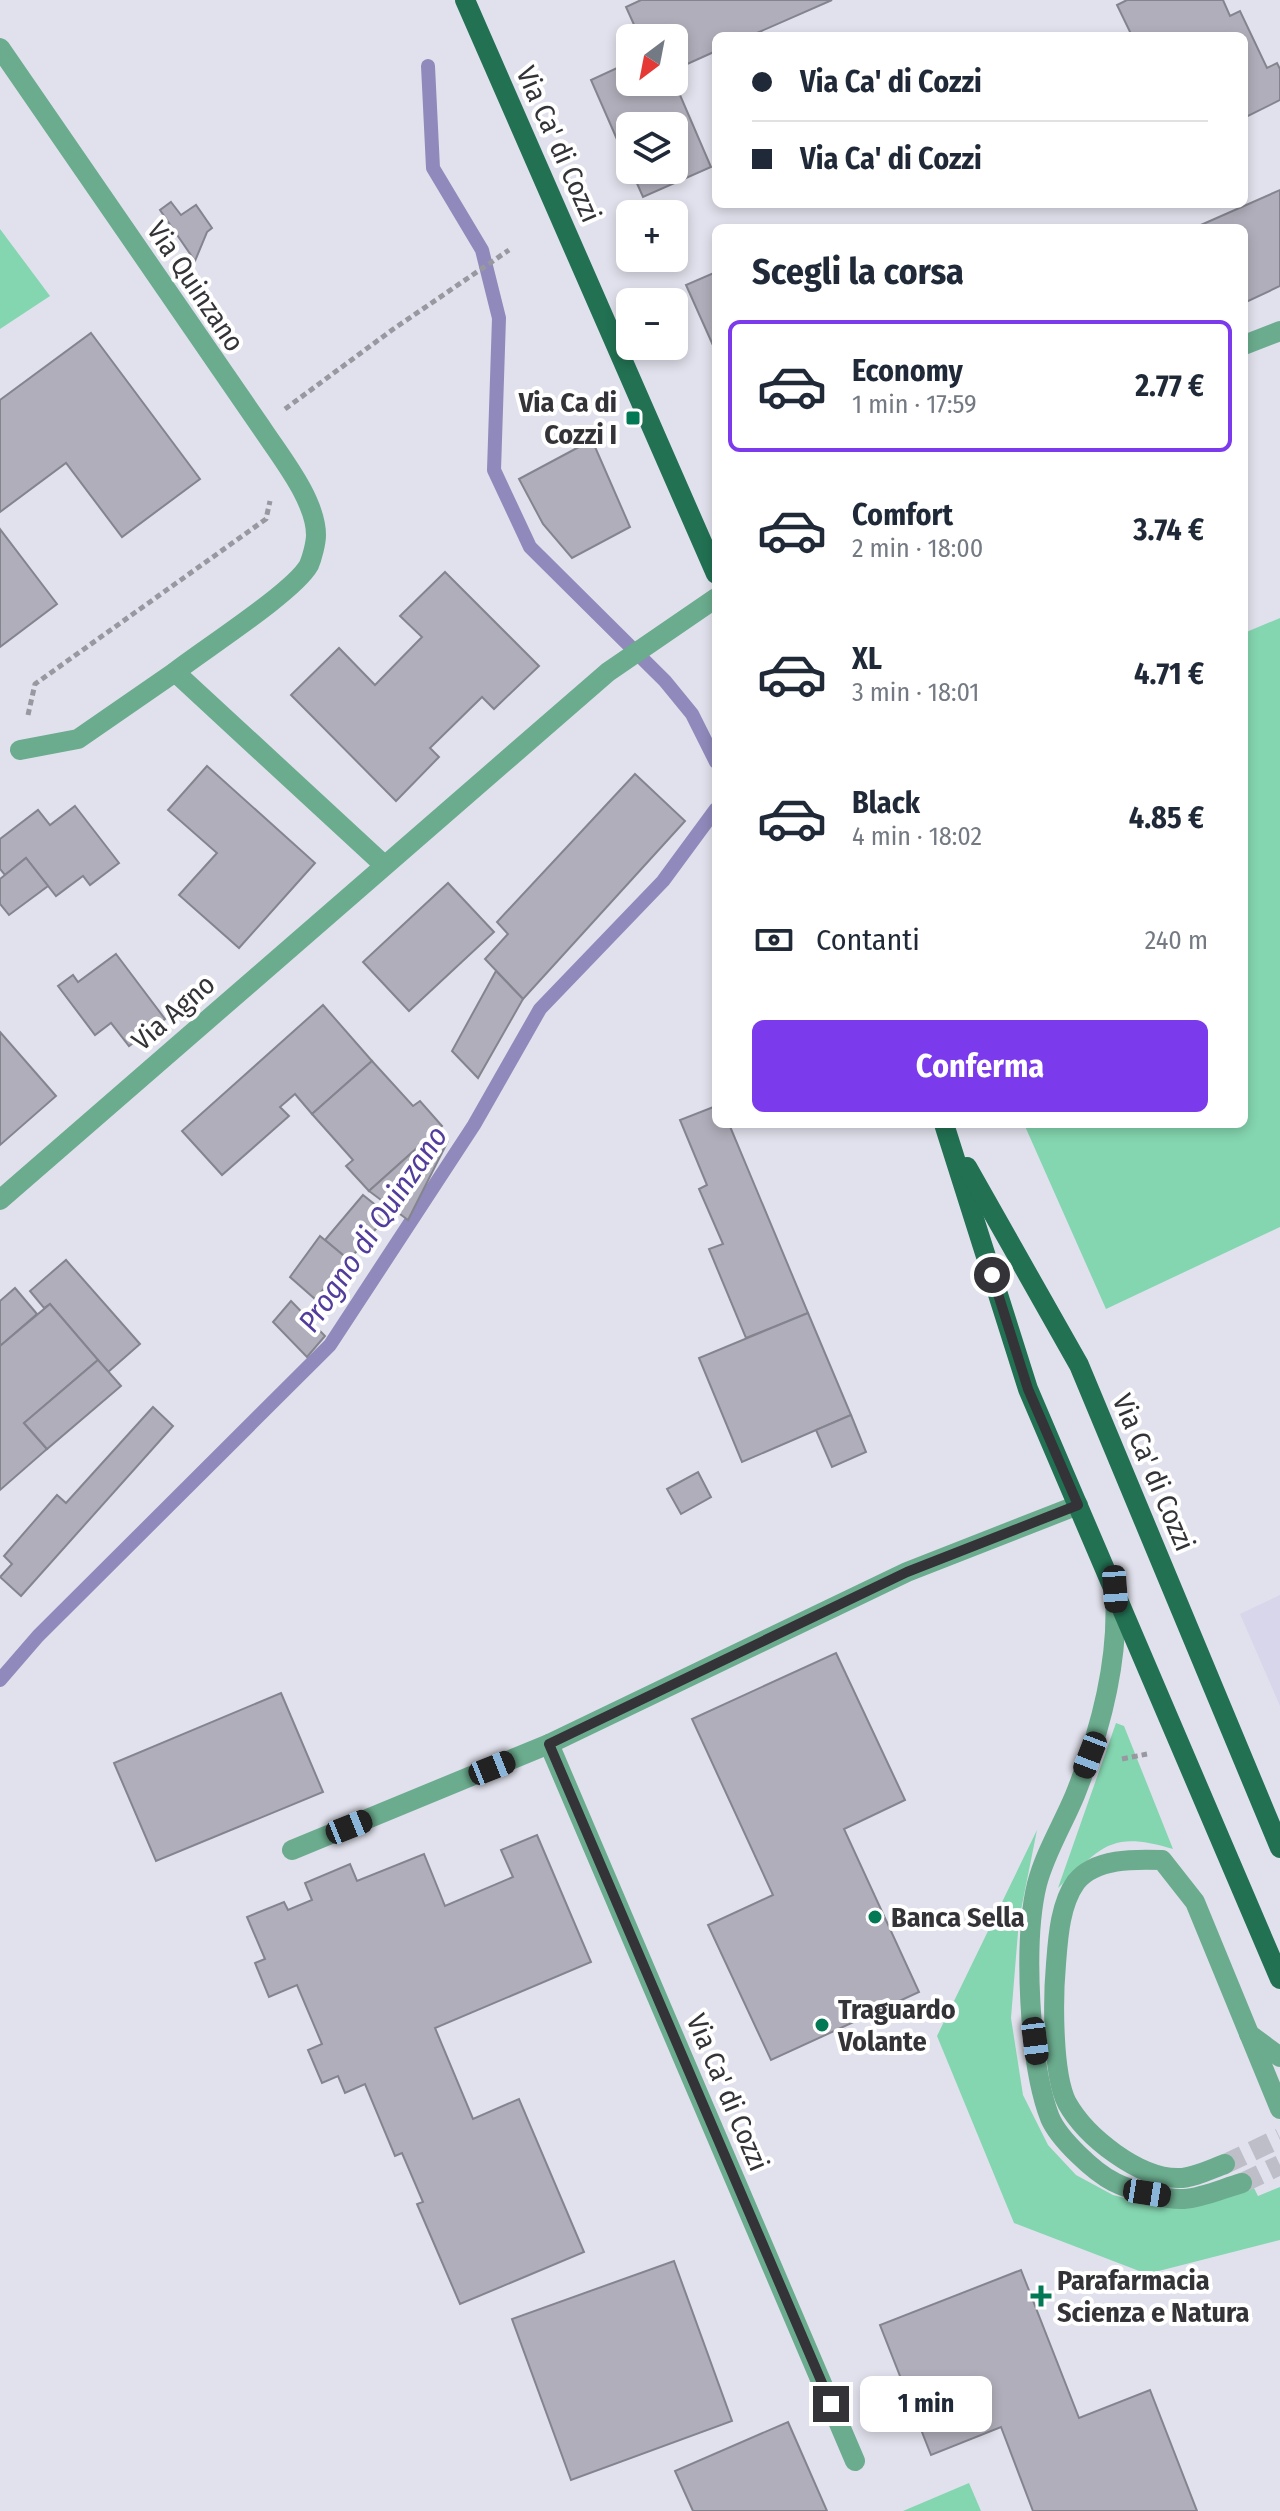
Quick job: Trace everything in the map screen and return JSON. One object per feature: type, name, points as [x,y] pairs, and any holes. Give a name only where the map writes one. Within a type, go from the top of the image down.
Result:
[{"type":"main road","name":"Via Ca' di Cozzi","points":[[465,0],[712,564]]},
{"type":"main road","name":"Via Ca' di Cozzi","points":[[945,1128],[1028,1389],[1280,1979]]},
{"type":"main road","name":"Via Ca' di Cozzi","points":[[945,1128],[1079,1365],[1280,1848]]},
{"type":"street","name":"Via Quinzano","points":[[0,48],[301,489],[312,515],[317,537],[308,566],[285,590],[175,672]]},
{"type":"street","points":[[1248,343],[1280,331]]},
{"type":"street","name":"Via Agno","points":[[0,1200],[608,672],[712,601]]},
{"type":"street","points":[[20,750],[78,739],[175,672],[384,865]]},
{"type":"street","points":[[292,1850],[549,1744],[907,1572],[1078,1505]]},
{"type":"street","name":"Via Ca' di Cozzi","points":[[1115,1589],[1117,1628],[1107,1689],[1090,1755],[1037,1884],[1029,1954],[1039,2079],[1051,2121],[1071,2148],[1113,2182],[1147,2193],[1184,2199],[1242,2183]]},
{"type":"street","name":"Via Ca' di Cozzi","points":[[549,1744],[855,2461]]},
{"type":"street","points":[[1225,2164],[1182,2179],[1155,2176],[1129,2163],[1088,2130],[1066,2101],[1059,2073],[1053,1997],[1059,1936],[1068,1898],[1077,1880],[1095,1868],[1131,1859],[1162,1860],[1195,1902],[1280,2109]]},
{"type":"street","points":[[1249,2034],[1280,2057]]},
{"type":"path","points":[[280,413],[392,330],[509,250]]},
{"type":"path","points":[[20,750],[35,684],[266,519],[271,499],[263,489]]},
{"type":"shaded area","points":[[1280,1595],[1280,1706],[1240,1614]]},
{"type":"green space","points":[[0,229],[50,296],[0,329]]},
{"type":"green space","points":[[1280,618],[1280,1227],[1106,1309],[1026,1128],[1248,1128],[1248,631]]},
{"type":"green space","points":[[1116,1723],[1124,1726],[1173,1849],[1135,1841],[1108,1846],[1058,1888]]},
{"type":"green space","points":[[1037,1830],[1019,1920],[1011,2018],[1023,2095],[1048,2145],[1076,2175],[1113,2195],[1155,2206],[1187,2207],[1253,2186],[1258,2196],[1280,2187],[1280,2240],[1147,2274],[1014,2223],[937,2036]]},
{"type":"green space","points":[[969,2483],[981,2511],[903,2511]]},
{"type":"building","points":[[641,0],[832,0],[759,32],[712,32],[712,53],[688,64],[688,24],[634,24],[626,7]]},
{"type":"building","points":[[1127,0],[1223,0],[1230,16],[1240,11],[1267,68],[1277,63],[1280,69],[1280,100],[1248,116],[1248,32],[1130,32],[1117,5]]},
{"type":"building","points":[[616,68],[616,96],[680,96],[687,112],[616,112],[616,137],[591,80]]},
{"type":"building","points":[[688,114],[711,167],[688,177]]},
{"type":"building","points":[[637,184],[672,184],[643,197]]},
{"type":"building","points":[[1280,190],[1280,286],[1248,301],[1248,224],[1203,224],[1239,208],[1248,208],[1248,204]]},
{"type":"building","points":[[171,202],[181,215],[196,205],[212,228],[207,232],[195,261],[160,210]]},
{"type":"building","points":[[712,274],[712,343],[688,288],[686,285]]},
{"type":"building","points":[[91,333],[200,479],[122,537],[66,463],[0,512],[0,400]]},
{"type":"building","points":[[592,440],[630,527],[572,558],[543,524],[519,479]]},
{"type":"building","points":[[0,529],[57,604],[0,647]]},
{"type":"building","points":[[445,572],[539,666],[494,709],[482,697],[430,748],[439,757],[396,801],[291,695],[339,648],[375,685],[422,637],[400,616]]},
{"type":"building","points":[[207,766],[315,863],[239,948],[179,895],[217,853],[168,810]]},
{"type":"building","points":[[635,774],[685,821],[523,999],[485,959],[508,934],[497,922]]},
{"type":"building","points":[[75,806],[119,863],[90,885],[83,876],[56,896],[26,858],[5,875],[0,869],[0,839],[38,810],[50,825]]},
{"type":"building","points":[[26,858],[48,886],[9,915],[0,904],[0,879]]},
{"type":"building","points":[[448,883],[494,932],[409,1011],[363,962]]},
{"type":"building","points":[[116,954],[165,1019],[129,1046],[111,1023],[95,1035],[58,986],[73,975],[78,982]]},
{"type":"building","points":[[496,971],[523,999],[478,1078],[452,1051]]},
{"type":"building","points":[[323,1005],[372,1061],[312,1114],[295,1094],[280,1107],[289,1116],[222,1175],[182,1131]]},
{"type":"building","points":[[0,1032],[56,1096],[0,1145]]},
{"type":"building","points":[[372,1061],[413,1106],[420,1101],[442,1126],[369,1191],[346,1166],[353,1160],[312,1114]]},
{"type":"building","points":[[712,1108],[712,1128],[731,1128],[808,1313],[746,1338],[709,1249],[723,1244],[699,1189],[707,1185],[680,1120]]},
{"type":"building","points":[[437,1130],[448,1141],[408,1220],[369,1191]]},
{"type":"building","points":[[363,1195],[388,1215],[349,1260],[325,1240]]},
{"type":"building","points":[[320,1236],[349,1260],[315,1299],[290,1277]]},
{"type":"building","points":[[66,1260],[140,1344],[108,1372],[50,1304],[44,1308],[30,1291]]},
{"type":"building","points":[[15,1288],[37,1314],[0,1346],[0,1301]]},
{"type":"building","points":[[291,1301],[325,1336],[307,1357],[273,1322]]},
{"type":"building","points":[[50,1304],[98,1360],[24,1423],[47,1449],[0,1490],[0,1346]]},
{"type":"building","points":[[808,1313],[851,1415],[742,1462],[699,1358]]},
{"type":"building","points":[[98,1360],[121,1386],[47,1449],[24,1423]]},
{"type":"building","points":[[153,1407],[173,1426],[21,1596],[0,1577],[12,1564],[4,1556],[57,1495],[66,1503]]},
{"type":"building","points":[[851,1415],[866,1452],[832,1467],[816,1430]]},
{"type":"building","points":[[698,1472],[711,1497],[681,1514],[667,1489]]},
{"type":"building","points":[[836,1653],[905,1800],[844,1829],[919,1992],[771,2060],[708,1925],[773,1895],[692,1719]]},
{"type":"building","points":[[281,1693],[323,1792],[156,1861],[114,1763]]},
{"type":"building","points":[[537,1835],[591,1962],[435,2028],[473,2119],[519,2099],[584,2252],[460,2304],[417,2204],[423,2202],[402,2153],[395,2156],[365,2084],[345,2093],[338,2076],[322,2083],[308,2050],[322,2044],[297,1985],[269,1997],[255,1963],[265,1959],[247,1917],[284,1902],[288,1910],[312,1900],[305,1883],[350,1864],[357,1881],[424,1854],[445,1906],[513,1877],[501,1850]]},
{"type":"building","points":[[674,2261],[732,2421],[571,2480],[512,2319]]},
{"type":"building","points":[[1021,2270],[1079,2418],[1150,2390],[1197,2511],[1033,2511],[1001,2427],[931,2455],[880,2325]]},
{"type":"building","points":[[788,2422],[827,2511],[693,2511],[675,2471]]},
{"type":"waterway","name":"Progno di Quinzano","points":[[428,66],[433,168],[482,250],[499,318],[494,470],[530,547],[665,681],[692,714],[712,754]]},
{"type":"waterway","name":"Progno di Quinzano","points":[[0,1680],[38,1636],[330,1345],[474,1125],[540,1009],[663,881],[712,814]]},
{"type":"tunnel","points":[[1225,2164],[1280,2138]]},
{"type":"tunnel","points":[[1242,2183],[1280,2165]]},
{"type":"place","name":"Via Ca di Cozzi I","points":[[633,418]]},
{"type":"place","name":"Banca Sella","points":[[875,1917]]},
{"type":"place","name":"Traguardo Volante","points":[[822,2025]]},
{"type":"place","name":"Parafarmacia Scienza e Natura","points":[[1041,2296]]},
{"type":"route","points":[[831,2404],[549,1744],[907,1572],[1078,1505],[1028,1389],[992,1275]]}]
